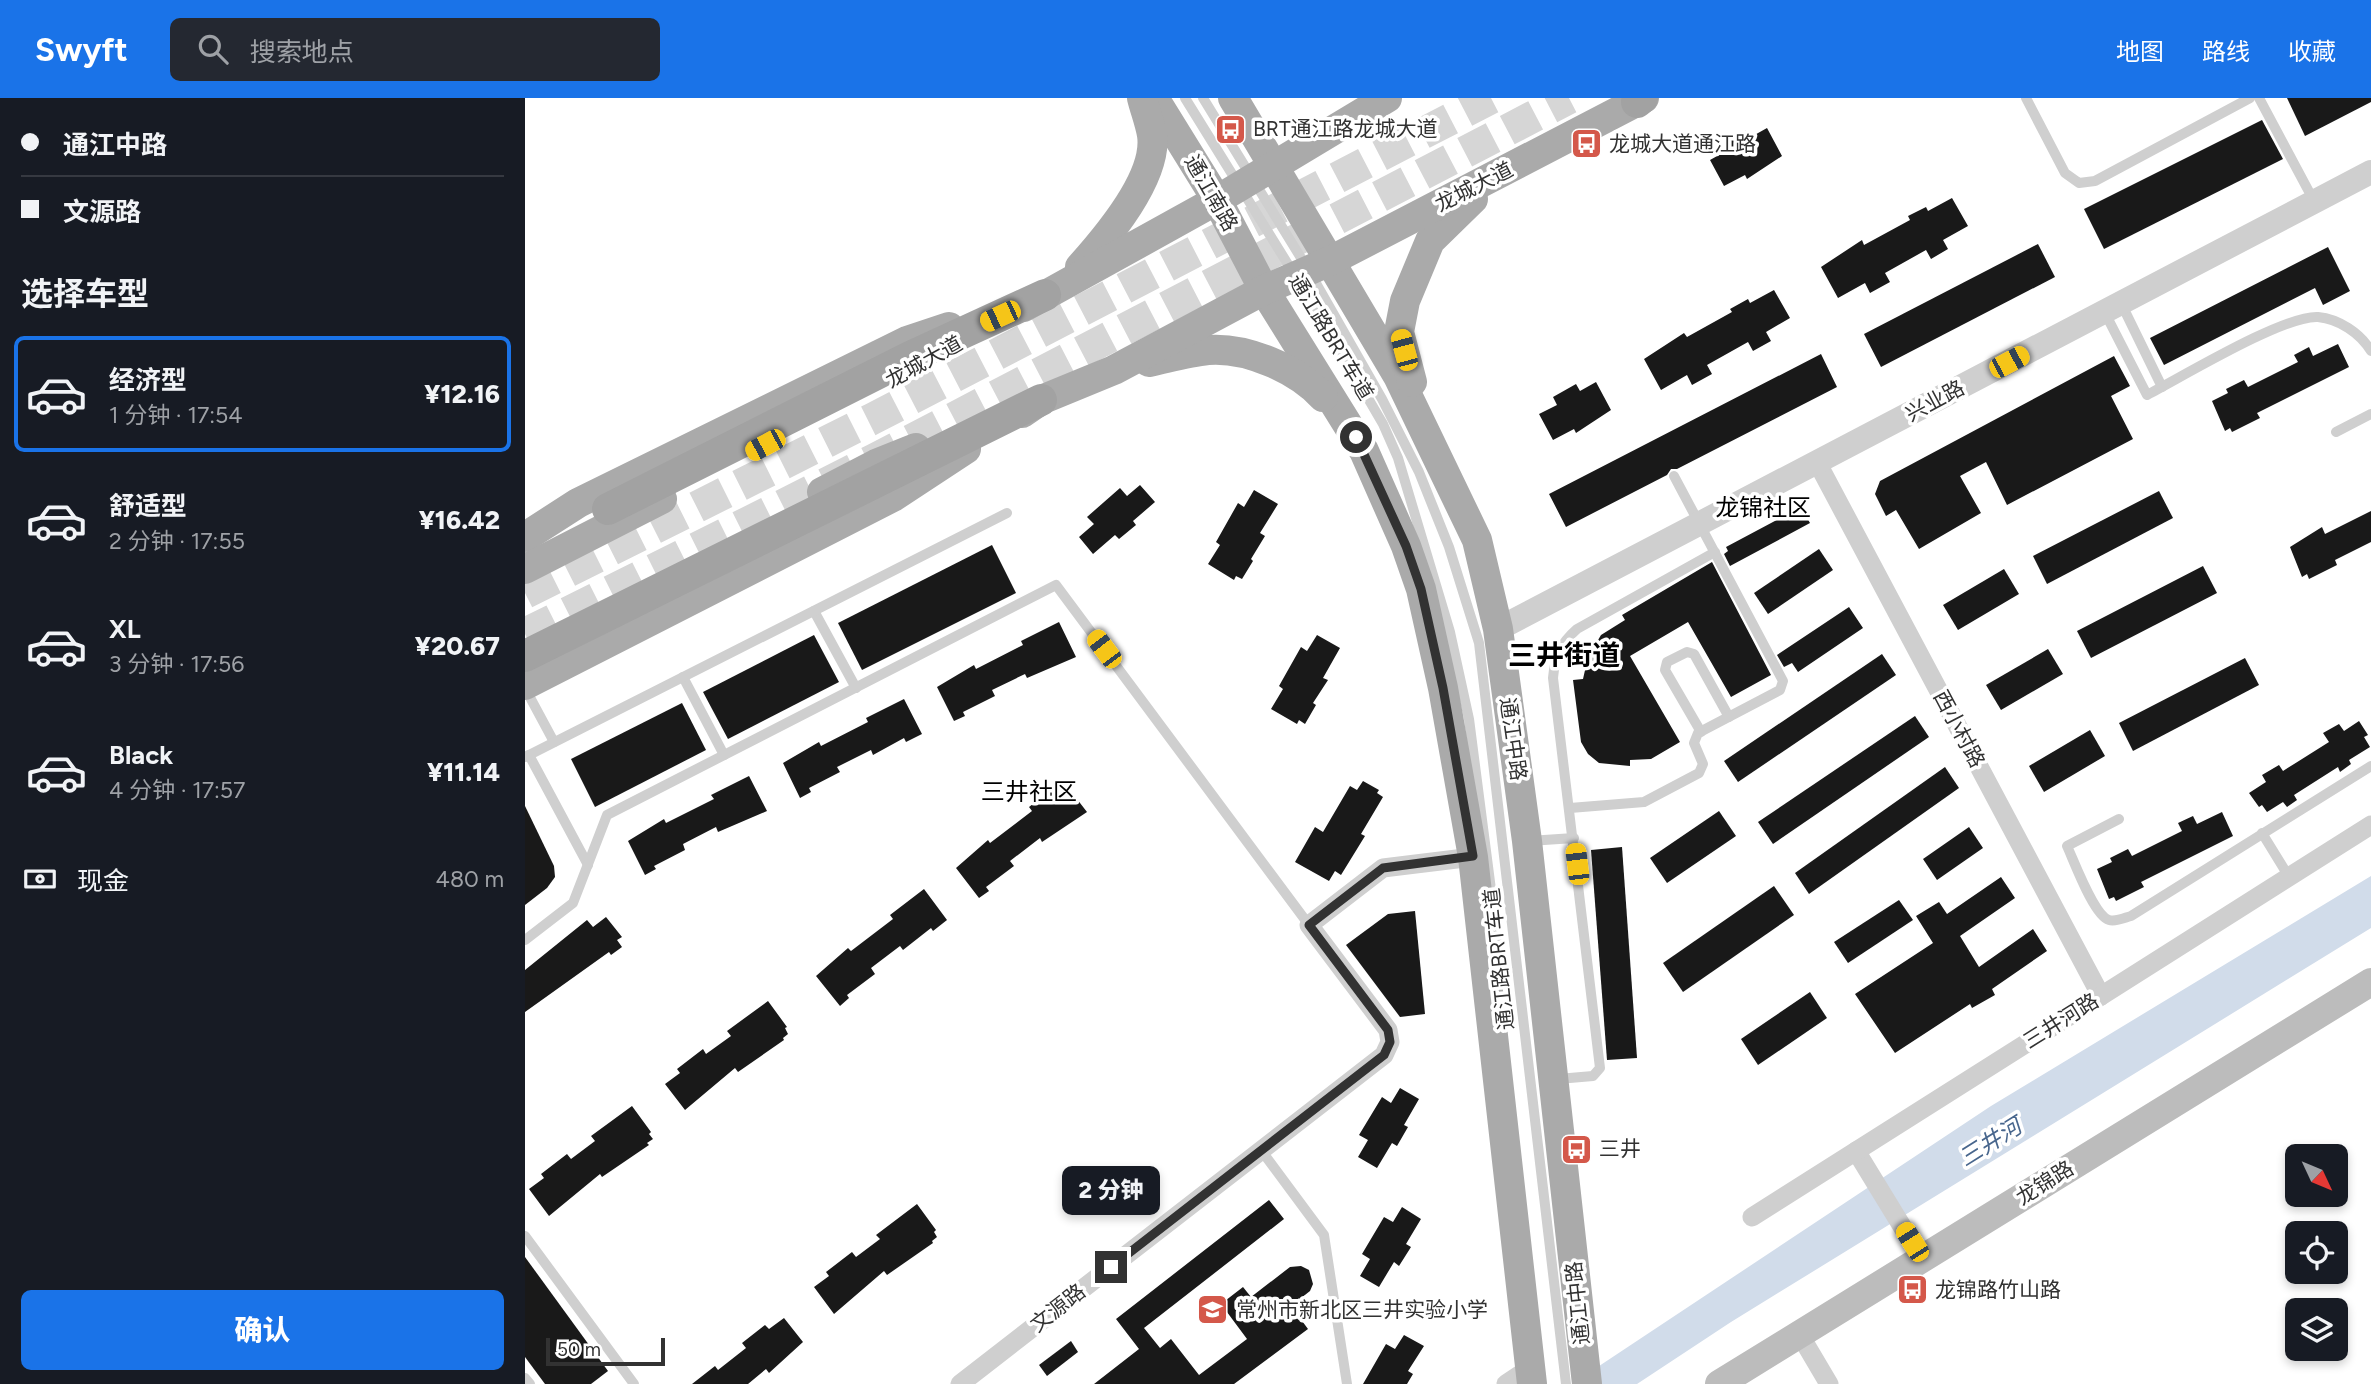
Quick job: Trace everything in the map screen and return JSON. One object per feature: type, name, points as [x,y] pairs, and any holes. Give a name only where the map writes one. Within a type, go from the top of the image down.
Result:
[{"type":"highway","points":[[608,509],[910,356],[1057,288]]},
{"type":"highway","points":[[525,656],[1041,400]]},
{"type":"main road","points":[[525,537],[578,503],[907,341],[1057,288],[1110,234],[1133,199],[1147,165],[1152,138],[1142,98]]},
{"type":"main road","name":"通江南路","points":[[1154,98],[1246,183]]},
{"type":"main road","name":"通江南路","points":[[1233,98],[1263,289]]},
{"type":"main road","name":"龙城大道","points":[[525,569],[884,384],[1246,183],[1387,98]]},
{"type":"main road","name":"龙城大道","points":[[1114,370],[1263,289],[1310,270],[1641,99]]},
{"type":"main road","points":[[1439,455],[1414,387],[1399,332],[1405,301],[1430,241],[1500,174]]},
{"type":"main road","name":"通江中路","points":[[1246,183],[1310,270],[1398,376],[1439,455],[1478,540],[1498,629],[1527,841],[1553,1079],[1576,1377]]},
{"type":"main road","points":[[1263,289],[1364,451],[1421,589],[1443,688],[1473,856],[1531,1376]]},
{"type":"main road","points":[[525,642],[876,464],[1114,370],[1209,350],[1236,353],[1294,373],[1316,390],[1348,424]]},
{"type":"main road","points":[[525,687],[893,497],[1041,400]]},
{"type":"main road","name":"龙锦路","points":[[1751,1384],[1804,1341],[1922,1259],[2371,982]]},
{"type":"main road","name":"龙锦路","points":[[1719,1384],[1804,1341],[2371,997]]},
{"type":"street","name":"兴业路","points":[[1498,629],[2371,172]]},
{"type":"street","name":"西小村路","points":[[1817,462],[2101,996]]},
{"type":"street","name":"三井河路","points":[[1752,1217],[2371,825]]},
{"type":"street","points":[[1309,925],[1383,868],[1473,856]]},
{"type":"street","name":"文源路","points":[[960,1384],[1384,1055],[1390,1042],[1388,1030],[1309,925]]},
{"type":"street","points":[[1856,1151],[1922,1259]]},
{"type":"street","points":[[1804,1341],[1829,1384]]},
{"type":"street","points":[[1506,1384],[1531,1376]]},
{"type":"lane","name":"通江路BRT车道","points":[[1185,98],[1310,270],[1383,399],[1419,472],[1449,547],[1479,643],[1576,1377]]},
{"type":"lane","name":"通江路BRT车道","points":[[1203,98],[1246,183]]},
{"type":"lane","points":[[2026,98],[2065,173],[2079,183],[2095,181],[2250,98]]},
{"type":"lane","points":[[2259,98],[2315,202]]},
{"type":"lane","name":"通江路BRT车道","points":[[1310,270],[1398,458],[1425,539],[1450,632],[1469,719],[1488,853],[1499,958]]},
{"type":"lane","points":[[2113,307],[2162,387]]},
{"type":"lane","points":[[2113,307],[2147,395],[2291,323],[2317,317],[2342,324],[2364,339],[2371,351]]},
{"type":"lane","points":[[2336,432],[2371,414]]},
{"type":"lane","points":[[1570,808],[1644,802],[1699,773],[1703,764],[1695,743],[1701,732],[1780,690],[1783,681],[1674,476]]},
{"type":"lane","points":[[588,865],[527,756],[1007,513]]},
{"type":"lane","points":[[1553,1079],[1593,1076],[1600,1069],[1553,678],[1555,660],[1562,642],[1577,629],[1714,552]]},
{"type":"lane","points":[[525,940],[573,902],[607,815],[1056,585],[1309,925]]},
{"type":"lane","points":[[814,611],[856,688]]},
{"type":"lane","points":[[1701,732],[1665,670],[1667,662],[1687,652],[1694,654],[1730,717]]},
{"type":"lane","points":[[683,677],[724,755]]},
{"type":"lane","points":[[525,687],[554,742]]},
{"type":"lane","points":[[2119,819],[2067,846],[2096,907],[2104,918],[2112,921],[2131,916],[2371,766]]},
{"type":"lane","points":[[2262,833],[2289,877]]},
{"type":"lane","points":[[1527,841],[1574,838]]},
{"type":"lane","points":[[1261,1150],[1324,1235],[1347,1384]]},
{"type":"lane","points":[[525,1236],[631,1383]]},
{"type":"lane","points":[[525,1378],[530,1384]]},
{"type":"water","name":"三井河","points":[[2371,876],[2371,928],[1731,1322],[1637,1384],[1572,1384],[1991,1106]]},
{"type":"building","points":[[2287,98],[2371,98],[2371,102],[2305,136]]},
{"type":"building","points":[[2262,120],[2283,159],[2104,249],[2084,209]]},
{"type":"building","points":[[1767,128],[1782,156],[1747,179],[1745,175],[1724,186],[1710,160],[1728,150],[1724,142],[1747,130],[1751,137]]},
{"type":"building","points":[[1952,198],[1968,226],[1943,240],[1948,249],[1931,259],[1926,250],[1885,273],[1890,282],[1870,293],[1865,283],[1838,298],[1821,267],[1862,240],[1864,245],[1910,220],[1908,216],[1926,207],[1928,211]]},
{"type":"building","points":[[2038,244],[2055,277],[1881,367],[1864,334]]},
{"type":"building","points":[[2328,247],[2350,291],[2323,305],[2315,288],[2164,365],[2150,338]]},
{"type":"building","points":[[1774,290],[1790,318],[1766,332],[1771,341],[1753,351],[1748,342],[1707,365],[1712,374],[1692,385],[1687,375],[1661,390],[1644,359],[1684,333],[1687,337],[1732,312],[1730,309],[1748,299],[1750,303]]},
{"type":"building","points":[[2338,344],[2349,367],[2257,413],[2260,418],[2232,432],[2230,428],[2225,431],[2212,401],[2228,393],[2226,389],[2244,380],[2248,387],[2298,362],[2294,355],[2309,347],[2313,356]]},
{"type":"building","points":[[1821,354],[1837,387],[1677,469],[1671,469],[1667,475],[1566,527],[1549,494]]},
{"type":"building","points":[[2114,356],[2130,386],[2111,396],[2133,439],[2007,505],[1986,462],[1960,476],[1981,513],[1919,549],[1896,510],[1886,516],[1875,494],[1880,481]]},
{"type":"building","points":[[1596,382],[1611,410],[1576,433],[1574,429],[1553,440],[1539,414],[1557,405],[1553,397],[1576,384],[1580,391]]},
{"type":"building","points":[[1140,485],[1155,502],[1133,521],[1136,525],[1119,539],[1115,535],[1093,554],[1079,537],[1094,524],[1087,517],[1120,488],[1127,496]]},
{"type":"building","points":[[1254,490],[1278,504],[1260,533],[1265,536],[1251,559],[1253,561],[1242,579],[1236,576],[1234,580],[1208,564],[1220,545],[1216,542],[1238,503],[1244,507]]},
{"type":"building","points":[[2159,491],[2173,518],[2047,584],[2033,556]]},
{"type":"building","points":[[1801,507],[1810,523],[1730,566],[1724,554],[1728,551],[1726,547]]},
{"type":"building","points":[[2371,511],[2371,542],[2335,560],[2337,565],[2309,579],[2307,574],[2302,577],[2290,547],[2322,527],[2325,534]]},
{"type":"building","points":[[992,545],[1016,593],[862,670],[838,623]]},
{"type":"building","points":[[1819,549],[1833,570],[1768,614],[1754,593]]},
{"type":"building","points":[[1712,562],[1771,675],[1731,697],[1688,622],[1630,656],[1680,742],[1651,759],[1630,760],[1630,766],[1599,763],[1588,754],[1581,742],[1573,680],[1583,679],[1588,657],[1601,635],[1625,620],[1622,615]]},
{"type":"building","points":[[2203,566],[2217,593],[2091,658],[2077,631]]},
{"type":"building","points":[[2004,569],[2019,594],[1958,630],[1943,605]]},
{"type":"building","points":[[1849,607],[1863,628],[1798,672],[1792,663],[1784,667],[1777,655]]},
{"type":"building","points":[[1059,622],[1076,657],[1027,678],[1025,674],[992,690],[995,696],[963,712],[965,716],[954,721],[937,687],[974,665],[976,669],[1023,645],[1021,641]]},
{"type":"building","points":[[814,635],[839,682],[728,739],[703,692]]},
{"type":"building","points":[[1317,635],[1340,648],[1323,678],[1328,680],[1313,703],[1316,705],[1305,724],[1299,720],[1297,724],[1271,709],[1283,689],[1279,686],[1301,647],[1307,651]]},
{"type":"building","points":[[2048,649],[2063,674],[2001,710],[1986,685]]},
{"type":"building","points":[[1882,654],[1896,675],[1738,782],[1724,761]]},
{"type":"building","points":[[2245,658],[2259,685],[2133,751],[2119,723]]},
{"type":"building","points":[[904,699],[922,734],[906,742],[904,738],[873,755],[871,750],[837,767],[840,772],[809,788],[811,792],[800,798],[783,763],[819,742],[821,746],[868,722],[866,718]]},
{"type":"building","points":[[682,703],[706,750],[595,807],[571,759]]},
{"type":"building","points":[[1915,716],[1929,737],[1773,844],[1758,822]]},
{"type":"building","points":[[2359,721],[2368,735],[2364,737],[2370,747],[2349,760],[2351,764],[2340,772],[2338,767],[2294,795],[2297,800],[2287,807],[2283,802],[2267,812],[2262,805],[2259,807],[2249,793],[2266,782],[2262,775],[2279,765],[2283,771],[2329,742],[2323,733],[2339,724],[2344,731]]},
{"type":"building","points":[[2090,730],[2105,756],[2044,792],[2029,766]]},
{"type":"building","points":[[1945,767],[1959,788],[1809,894],[1795,873]]},
{"type":"building","points":[[749,776],[767,811],[718,832],[716,827],[683,844],[685,850],[654,866],[656,869],[645,875],[628,841],[664,819],[666,823],[714,799],[711,795]]},
{"type":"building","points":[[1063,781],[1087,812],[1042,842],[1040,838],[1010,861],[1014,866],[986,887],[989,891],[979,898],[956,868],[988,840],[990,843],[1032,811],[1029,807]]},
{"type":"building","points":[[1363,781],[1379,790],[1377,793],[1383,797],[1361,834],[1365,836],[1341,875],[1335,871],[1329,881],[1295,862],[1315,827],[1323,832],[1350,786],[1357,790]]},
{"type":"building","points":[[525,806],[554,866],[555,877],[547,888],[525,905]]},
{"type":"building","points":[[1719,811],[1736,836],[1667,883],[1650,858]]},
{"type":"building","points":[[2222,812],[2233,836],[2141,882],[2144,887],[2116,901],[2114,897],[2109,899],[2097,869],[2112,862],[2110,858],[2128,849],[2132,856],[2182,831],[2178,823],[2193,816],[2197,824]]},
{"type":"building","points":[[1969,827],[1983,848],[1937,880],[1923,859]]},
{"type":"building","points":[[1622,847],[1637,1058],[1607,1060],[1591,850]]},
{"type":"building","points":[[2001,877],[2015,898],[1960,936],[1979,967],[2033,929],[2047,951],[1992,989],[1995,995],[1972,1008],[1970,1004],[1895,1053],[1855,994],[1933,943],[1916,916],[1939,902],[1947,914]]},
{"type":"building","points":[[1774,886],[1794,915],[1683,992],[1663,963]]},
{"type":"building","points":[[924,889],[947,920],[933,931],[931,928],[903,950],[900,946],[871,968],[875,974],[847,995],[849,998],[840,1006],[816,976],[848,948],[851,951],[893,919],[890,915]]},
{"type":"building","points":[[1899,900],[1913,920],[1848,963],[1834,942]]},
{"type":"building","points":[[1415,911],[1425,1014],[1400,1017],[1346,945],[1388,914]]},
{"type":"building","points":[[606,917],[622,937],[617,940],[622,947],[611,955],[609,952],[525,1012],[525,970],[587,920],[593,927]]},
{"type":"building","points":[[1810,992],[1827,1018],[1758,1065],[1741,1039]]},
{"type":"building","points":[[768,1001],[787,1027],[785,1028],[788,1034],[784,1040],[738,1072],[735,1068],[685,1110],[665,1084],[680,1073],[677,1069],[703,1049],[706,1054],[731,1036],[727,1031]]},
{"type":"building","points":[[1400,1088],[1419,1099],[1404,1125],[1408,1127],[1397,1146],[1392,1143],[1377,1168],[1358,1157],[1368,1140],[1359,1135],[1382,1097],[1391,1103]]},
{"type":"building","points":[[632,1106],[651,1132],[649,1134],[653,1139],[647,1143],[649,1145],[602,1177],[600,1174],[549,1216],[529,1189],[544,1178],[541,1174],[567,1154],[571,1159],[595,1141],[591,1136]]},
{"type":"building","points":[[1269,1200],[1284,1219],[1144,1328],[1160,1348],[1171,1339],[1199,1375],[1247,1339],[1221,1304],[1243,1287],[1251,1297],[1290,1267],[1301,1266],[1309,1270],[1313,1284],[1310,1291],[1291,1306],[1308,1329],[1234,1384],[1094,1384],[1139,1349],[1116,1319]]},
{"type":"building","points":[[917,1204],[936,1230],[934,1232],[937,1237],[933,1243],[887,1275],[884,1271],[834,1314],[814,1287],[829,1276],[826,1272],[852,1252],[856,1257],[880,1239],[876,1235]]},
{"type":"building","points":[[1402,1207],[1421,1219],[1406,1244],[1411,1247],[1399,1266],[1394,1262],[1379,1287],[1360,1276],[1370,1259],[1362,1254],[1384,1217],[1393,1222]]},
{"type":"building","points":[[525,1257],[608,1371],[591,1384],[545,1384],[525,1357]]},
{"type":"building","points":[[784,1318],[803,1342],[769,1373],[766,1369],[748,1384],[692,1384],[715,1366],[718,1370],[746,1348],[742,1343],[765,1325],[769,1329]]},
{"type":"building","points":[[1404,1335],[1424,1346],[1408,1371],[1413,1374],[1407,1384],[1363,1384],[1386,1344],[1395,1349]]},
{"type":"building","points":[[1071,1341],[1078,1352],[1047,1376],[1039,1365]]},
{"type":"tunnel","points":[[525,593],[872,419],[1491,98]]},
{"type":"tunnel","points":[[525,634],[875,459],[1569,98]]},
{"type":"place","name":"BRT通江路龙城大道","points":[[1230,129]]},
{"type":"place","name":"龙城大道通江路","points":[[1586,144]]},
{"type":"place","name":"三井","points":[[1576,1149]]},
{"type":"place","name":"龙锦路竹山路","points":[[1912,1290]]},
{"type":"place","name":"常州市新北区三井实验小学","points":[[1213,1310]]},
{"type":"district","name":"龙锦社区","points":[[1763,508]]},
{"type":"district","name":"三井街道","points":[[1564,655]]},
{"type":"district","name":"三井社区","points":[[1029,792]]},
{"type":"route","points":[[1111,1267],[1384,1055],[1390,1042],[1388,1030],[1309,925],[1383,868],[1473,856],[1443,688],[1421,589],[1406,546],[1356,437]]}]
